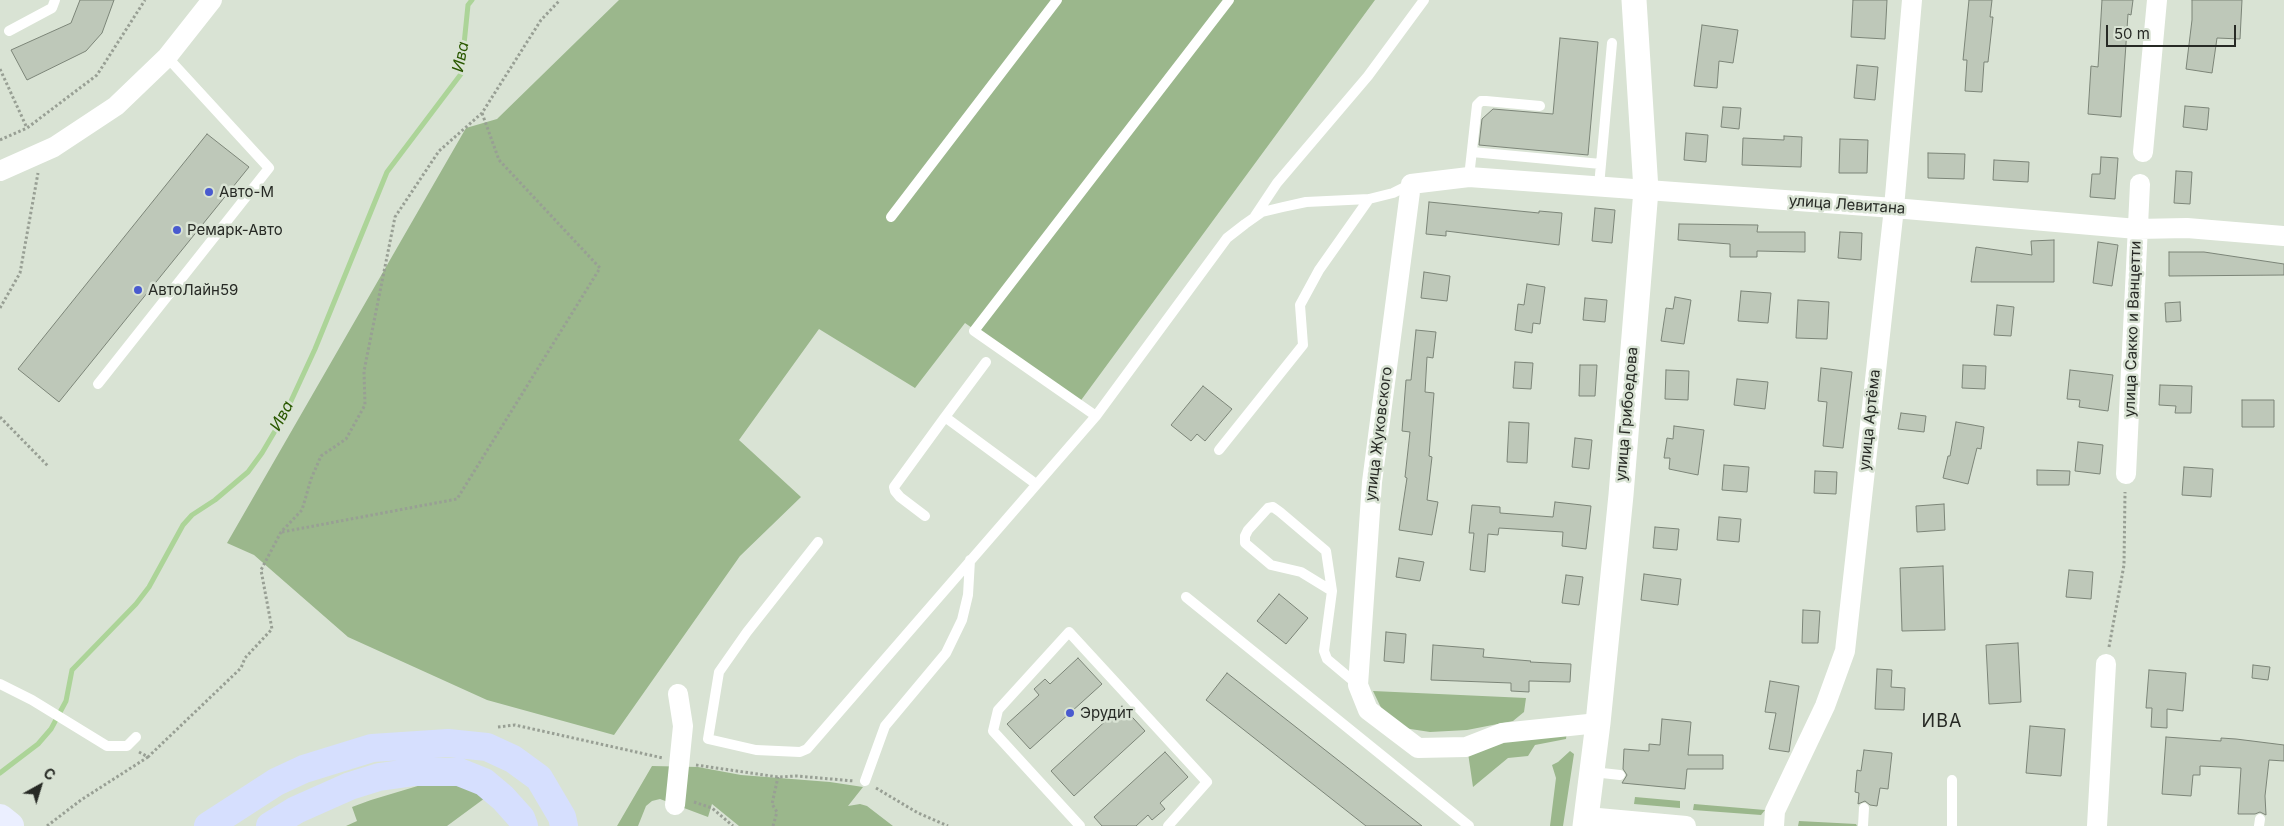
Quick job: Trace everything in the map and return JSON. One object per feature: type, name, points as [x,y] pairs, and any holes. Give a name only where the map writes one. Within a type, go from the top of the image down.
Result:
[{"type":"main road","points":[[208,826],[276,782],[304,769],[372,748],[448,742],[487,747],[513,760],[538,778],[562,816],[564,826]]},
{"type":"main road","points":[[270,826],[296,810],[350,786],[379,778],[414,772],[459,772],[484,782],[503,798],[521,818],[524,826]]},
{"type":"main road","points":[[0,818],[10,826]]},
{"type":"street","points":[[0,171],[54,147],[116,106],[168,57],[212,0]]},
{"type":"street","name":"улица Грибоедова","points":[[1586,821],[1621,495],[1646,190],[1634,0]]},
{"type":"street","name":"улица Артёма","points":[[1774,826],[1774,811],[1825,706],[1845,651],[1894,208],[1912,0]]},
{"type":"street","points":[[2143,152],[2157,0]]},
{"type":"street","name":"улица Левитана","points":[[1411,184],[1469,177],[1894,208],[2136,229],[2187,228],[2284,236]]},
{"type":"street","name":"улица Жуковского","points":[[1358,685],[1372,482],[1411,184]]},
{"type":"street","name":"улица Сакко и Ванцетти","points":[[2126,474],[2138,262],[2136,229],[2140,184]]},
{"type":"street","points":[[2097,826],[2106,664]]},
{"type":"street","points":[[1358,685],[1368,710],[1418,748],[1466,747],[1502,733],[1598,723]]},
{"type":"street","points":[[676,802],[683,726],[678,694]]},
{"type":"street","points":[[1586,821],[1686,826]]},
{"type":"lane","points":[[9,31],[52,8],[55,0]]},
{"type":"lane","points":[[891,216],[1056,0]]},
{"type":"lane","points":[[1096,416],[974,331],[1229,0]]},
{"type":"lane","points":[[1253,218],[1277,183],[1368,76],[1424,0]]},
{"type":"lane","points":[[1599,186],[1612,43]]},
{"type":"lane","points":[[98,384],[268,168],[168,57]]},
{"type":"lane","points":[[1469,177],[1475,109],[1481,101],[1540,106]]},
{"type":"lane","points":[[1472,152],[1601,164]]},
{"type":"lane","points":[[818,542],[747,632],[719,672],[708,739],[756,750],[800,752],[807,749],[1096,416],[1227,238],[1262,212],[1306,202],[1369,199],[1393,193],[1411,184]]},
{"type":"lane","points":[[1219,450],[1303,345],[1300,305],[1319,270],[1369,199]]},
{"type":"lane","points":[[925,516],[900,497],[895,492],[894,487],[986,362]]},
{"type":"lane","points":[[945,417],[1036,484]]},
{"type":"lane","points":[[1332,591],[1301,572],[1271,565],[1245,543],[1244,536],[1268,508],[1273,507],[1280,512],[1326,551],[1330,562],[1332,591],[1324,651],[1327,660],[1358,685]]},
{"type":"lane","points":[[865,782],[885,726],[946,653],[962,620],[968,595],[970,560]]},
{"type":"lane","points":[[1186,597],[1469,826]]},
{"type":"lane","points":[[1080,826],[993,731],[998,710],[1069,632],[1207,782],[1168,826]]},
{"type":"lane","points":[[0,684],[32,700],[107,746],[127,746],[136,737]]},
{"type":"lane","points":[[1592,772],[1620,776]]},
{"type":"lane","points":[[1952,780],[1952,826]]},
{"type":"lane","points":[[1862,826],[1864,808]]},
{"type":"path","points":[[0,140],[27,128],[97,75],[145,0]]},
{"type":"path","points":[[47,826],[82,800],[148,757],[241,668],[245,658],[272,628],[261,570],[281,532],[302,510],[311,479],[321,456],[346,439],[365,405],[364,371],[396,217],[439,151],[482,113],[541,20],[560,0]]},
{"type":"path","points":[[0,69],[27,128]]},
{"type":"path","points":[[281,532],[457,499],[600,268],[499,160],[482,113]]},
{"type":"path","points":[[0,308],[20,273],[41,153]]},
{"type":"path","points":[[0,417],[48,466]]},
{"type":"path","points":[[2106,664],[2124,565],[2126,474]]},
{"type":"path","points":[[491,728],[515,726],[680,762],[778,777],[797,776],[865,782],[918,813],[948,826]]},
{"type":"path","points":[[127,746],[148,757]]},
{"type":"path","points":[[772,826],[777,812],[772,804],[778,777]]},
{"type":"path","points":[[676,802],[712,808],[731,825]]},
{"type":"green space","points":[[619,0],[1375,0],[1079,403],[965,323],[915,388],[819,329],[739,440],[801,497],[740,556],[614,735],[487,700],[348,637],[254,555],[227,543],[466,128],[497,119]]},
{"type":"green space","points":[[1373,691],[1526,698],[1524,712],[1513,721],[1467,730],[1430,732],[1404,728],[1385,716]]},
{"type":"green space","points":[[1567,731],[1566,739],[1535,745],[1528,756],[1508,758],[1473,787],[1468,753],[1484,743]]},
{"type":"green space","points":[[1570,751],[1574,754],[1563,826],[1550,826],[1556,778],[1552,765]]},
{"type":"green space","points":[[652,766],[698,767],[741,775],[830,782],[863,787],[848,806],[860,804],[867,806],[893,826],[739,826],[712,804],[708,817],[660,799],[652,801],[646,806],[638,826],[617,826]]},
{"type":"green space","points":[[456,783],[485,798],[447,826],[346,826],[357,821],[352,807],[421,785]]},
{"type":"green space","points":[[1635,797],[1680,801],[1680,808],[1634,804]]},
{"type":"green space","points":[[1694,804],[1765,810],[1761,815],[1693,810]]},
{"type":"green space","points":[[1799,821],[1856,824],[1857,826],[1798,826]]},
{"type":"building","points":[[80,0],[114,0],[102,33],[86,51],[27,80],[11,50],[71,23]]},
{"type":"building","points":[[1853,0],[1887,0],[1885,39],[1851,37]]},
{"type":"building","points":[[1969,0],[1992,0],[1990,17],[1993,17],[1988,62],[1984,62],[1982,92],[1965,91],[1967,60],[1963,60]]},
{"type":"building","points":[[2102,0],[2133,0],[2131,15],[2128,14],[2121,117],[2088,114],[2091,66],[2098,67]]},
{"type":"building","points":[[2192,0],[2242,0],[2240,39],[2217,38],[2212,73],[2186,69],[2192,20]]},
{"type":"building","points":[[1702,25],[1738,30],[1733,63],[1719,61],[1717,88],[1694,86]]},
{"type":"building","points":[[1560,38],[1598,42],[1588,155],[1479,145],[1482,119],[1493,109],[1553,114]]},
{"type":"building","points":[[1857,65],[1878,67],[1875,100],[1854,98]]},
{"type":"building","points":[[2185,106],[2209,108],[2207,130],[2183,127]]},
{"type":"building","points":[[1723,107],[1741,108],[1739,129],[1721,127]]},
{"type":"building","points":[[1686,133],[1708,135],[1706,162],[1684,160]]},
{"type":"building","points":[[207,134],[249,167],[59,402],[18,369]]},
{"type":"building","points":[[1784,136],[1802,137],[1801,167],[1742,165],[1743,138],[1784,140]]},
{"type":"building","points":[[1840,139],[1868,140],[1867,173],[1839,173]]},
{"type":"building","points":[[1928,153],[1965,154],[1964,179],[1928,178]]},
{"type":"building","points":[[2101,157],[2118,158],[2115,199],[2090,197],[2092,174],[2100,174]]},
{"type":"building","points":[[1994,160],[2029,162],[2028,182],[1993,180]]},
{"type":"building","points":[[2176,171],[2192,172],[2190,204],[2174,203]]},
{"type":"building","points":[[1429,202],[1539,213],[1539,211],[1562,213],[1559,245],[1446,231],[1446,236],[1426,234]]},
{"type":"building","points":[[1595,208],[1615,210],[1612,243],[1592,241]]},
{"type":"building","points":[[1679,224],[1758,225],[1757,232],[1805,232],[1805,252],[1757,251],[1757,257],[1730,257],[1730,244],[1678,240]]},
{"type":"building","points":[[1840,232],[1862,233],[1861,260],[1838,258]]},
{"type":"building","points":[[2054,240],[2054,282],[1971,282],[1976,247],[2032,255],[2031,241]]},
{"type":"building","points":[[2098,242],[2118,245],[2112,286],[2093,283]]},
{"type":"building","points":[[2169,252],[2204,252],[2284,264],[2284,275],[2169,276]]},
{"type":"building","points":[[1424,272],[1450,276],[1447,301],[1421,298]]},
{"type":"building","points":[[1527,284],[1545,287],[1540,324],[1533,323],[1532,333],[1515,330],[1518,304],[1524,305]]},
{"type":"building","points":[[1741,291],[1771,293],[1768,323],[1738,321]]},
{"type":"building","points":[[1675,297],[1691,300],[1684,344],[1661,341],[1666,308],[1673,309]]},
{"type":"building","points":[[1585,298],[1607,300],[1605,322],[1583,320]]},
{"type":"building","points":[[1798,300],[1829,302],[1827,339],[1796,338]]},
{"type":"building","points":[[2180,302],[2181,321],[2166,322],[2165,303]]},
{"type":"building","points":[[1997,305],[2014,307],[2011,336],[1994,335]]},
{"type":"building","points":[[1416,330],[1436,332],[1433,358],[1427,357],[1425,392],[1434,393],[1429,456],[1432,457],[1427,500],[1438,502],[1432,535],[1399,530],[1407,478],[1405,477],[1410,432],[1402,431],[1406,380],[1411,380]]},
{"type":"building","points":[[1515,362],[1533,363],[1531,389],[1513,388]]},
{"type":"building","points":[[1580,365],[1597,365],[1595,396],[1579,396]]},
{"type":"building","points":[[1963,365],[1986,366],[1985,389],[1962,388]]},
{"type":"building","points":[[1821,368],[1852,372],[1843,448],[1823,446],[1827,402],[1818,401]]},
{"type":"building","points":[[1666,370],[1689,371],[1688,400],[1665,399]]},
{"type":"building","points":[[2070,370],[2113,375],[2108,411],[2079,407],[2080,400],[2067,399]]},
{"type":"building","points":[[1737,379],[1768,382],[1765,409],[1734,405]]},
{"type":"building","points":[[2160,385],[2192,386],[2191,413],[2175,413],[2176,406],[2159,405]]},
{"type":"building","points":[[1203,386],[1232,409],[1205,441],[1197,434],[1191,441],[1171,425]]},
{"type":"building","points":[[2242,400],[2274,400],[2274,427],[2242,427]]},
{"type":"building","points":[[1901,413],[1926,416],[1924,432],[1898,429]]},
{"type":"building","points":[[1509,422],[1529,423],[1527,463],[1507,462]]},
{"type":"building","points":[[1956,422],[1984,427],[1981,449],[1977,448],[1968,484],[1943,478],[1948,456],[1950,456]]},
{"type":"building","points":[[1674,426],[1704,430],[1698,475],[1669,469],[1670,458],[1664,458],[1667,438],[1673,439]]},
{"type":"building","points":[[1575,438],[1592,440],[1589,469],[1572,467]]},
{"type":"building","points":[[2078,442],[2103,445],[2100,474],[2075,471]]},
{"type":"building","points":[[1724,465],[1749,467],[1747,492],[1722,490]]},
{"type":"building","points":[[2184,467],[2213,469],[2211,497],[2182,495]]},
{"type":"building","points":[[2037,470],[2070,471],[2069,485],[2037,485]]},
{"type":"building","points":[[1815,471],[1837,472],[1836,494],[1814,493]]},
{"type":"building","points":[[1555,502],[1591,506],[1586,549],[1562,546],[1563,532],[1499,528],[1498,535],[1488,534],[1485,572],[1470,570],[1474,533],[1469,533],[1472,505],[1500,507],[1500,513],[1553,517]]},
{"type":"building","points":[[1944,504],[1945,530],[1917,532],[1916,506]]},
{"type":"building","points":[[1719,517],[1741,519],[1739,542],[1717,540]]},
{"type":"building","points":[[1655,527],[1679,529],[1677,550],[1653,548]]},
{"type":"building","points":[[1399,558],[1424,562],[1420,581],[1396,577]]},
{"type":"building","points":[[1943,566],[1945,630],[1902,631],[1900,568]]},
{"type":"building","points":[[2069,570],[2093,572],[2091,599],[2066,597]]},
{"type":"building","points":[[1644,574],[1681,579],[1678,605],[1641,600]]},
{"type":"building","points":[[1566,575],[1583,577],[1579,605],[1562,603]]},
{"type":"building","points":[[1279,594],[1308,618],[1286,644],[1257,621]]},
{"type":"building","points":[[1803,610],[1820,611],[1818,643],[1802,643]]},
{"type":"building","points":[[1386,632],[1406,634],[1404,663],[1384,661]]},
{"type":"building","points":[[2018,643],[2021,702],[1989,704],[1986,645]]},
{"type":"building","points":[[1433,645],[1484,649],[1483,657],[1571,664],[1570,682],[1529,681],[1529,692],[1511,691],[1511,683],[1431,680]]},
{"type":"building","points":[[1078,658],[1102,684],[1030,749],[1007,724],[1039,695],[1034,689],[1045,679],[1050,684]]},
{"type":"building","points":[[2253,665],[2270,667],[2268,680],[2252,678]]},
{"type":"building","points":[[1877,669],[1892,670],[1891,687],[1905,688],[1904,710],[1875,709]]},
{"type":"building","points":[[2149,670],[2186,673],[2183,711],[2167,709],[2167,728],[2151,727],[2152,708],[2146,708]]},
{"type":"building","points":[[1227,673],[1422,826],[1366,826],[1206,700]]},
{"type":"building","points":[[1770,681],[1799,686],[1789,752],[1769,749],[1776,713],[1765,712]]},
{"type":"building","points":[[1122,706],[1145,731],[1074,796],[1051,771]]},
{"type":"building","points":[[1662,719],[1691,722],[1688,755],[1723,755],[1723,769],[1687,769],[1685,789],[1622,783],[1627,775],[1623,769],[1624,749],[1649,751],[1649,744],[1660,745]]},
{"type":"building","points":[[2030,726],[2065,729],[2061,776],[2026,773]]},
{"type":"building","points":[[2166,737],[2221,741],[2221,738],[2236,739],[2284,745],[2284,761],[2269,760],[2265,796],[2266,815],[2260,812],[2255,814],[2238,814],[2241,768],[2200,766],[2200,775],[2193,775],[2191,796],[2162,794]]},
{"type":"building","points":[[1864,750],[1892,753],[1888,789],[1880,788],[1877,806],[1870,805],[1865,801],[1858,804],[1859,793],[1855,792],[1857,770],[1861,771]]},
{"type":"building","points":[[1165,752],[1188,777],[1160,803],[1165,809],[1152,820],[1148,815],[1136,826],[1102,826],[1094,817]]},
{"type":"waterway","name":"Ива","points":[[0,773],[38,744],[51,729],[66,701],[72,670],[136,604],[149,587],[183,525],[192,515],[215,500],[248,472],[262,453],[285,414],[315,349],[387,172],[461,74],[468,5],[472,0]]},
{"type":"place","name":"Авто-М","points":[[209,192]]},
{"type":"place","name":"Ремарк-Авто","points":[[177,230]]},
{"type":"place","name":"АвтоЛайн59","points":[[138,290]]},
{"type":"place","name":"Эрудит","points":[[1070,713]]},
{"type":"district","name":"ИВА","points":[[1942,722]]}]
